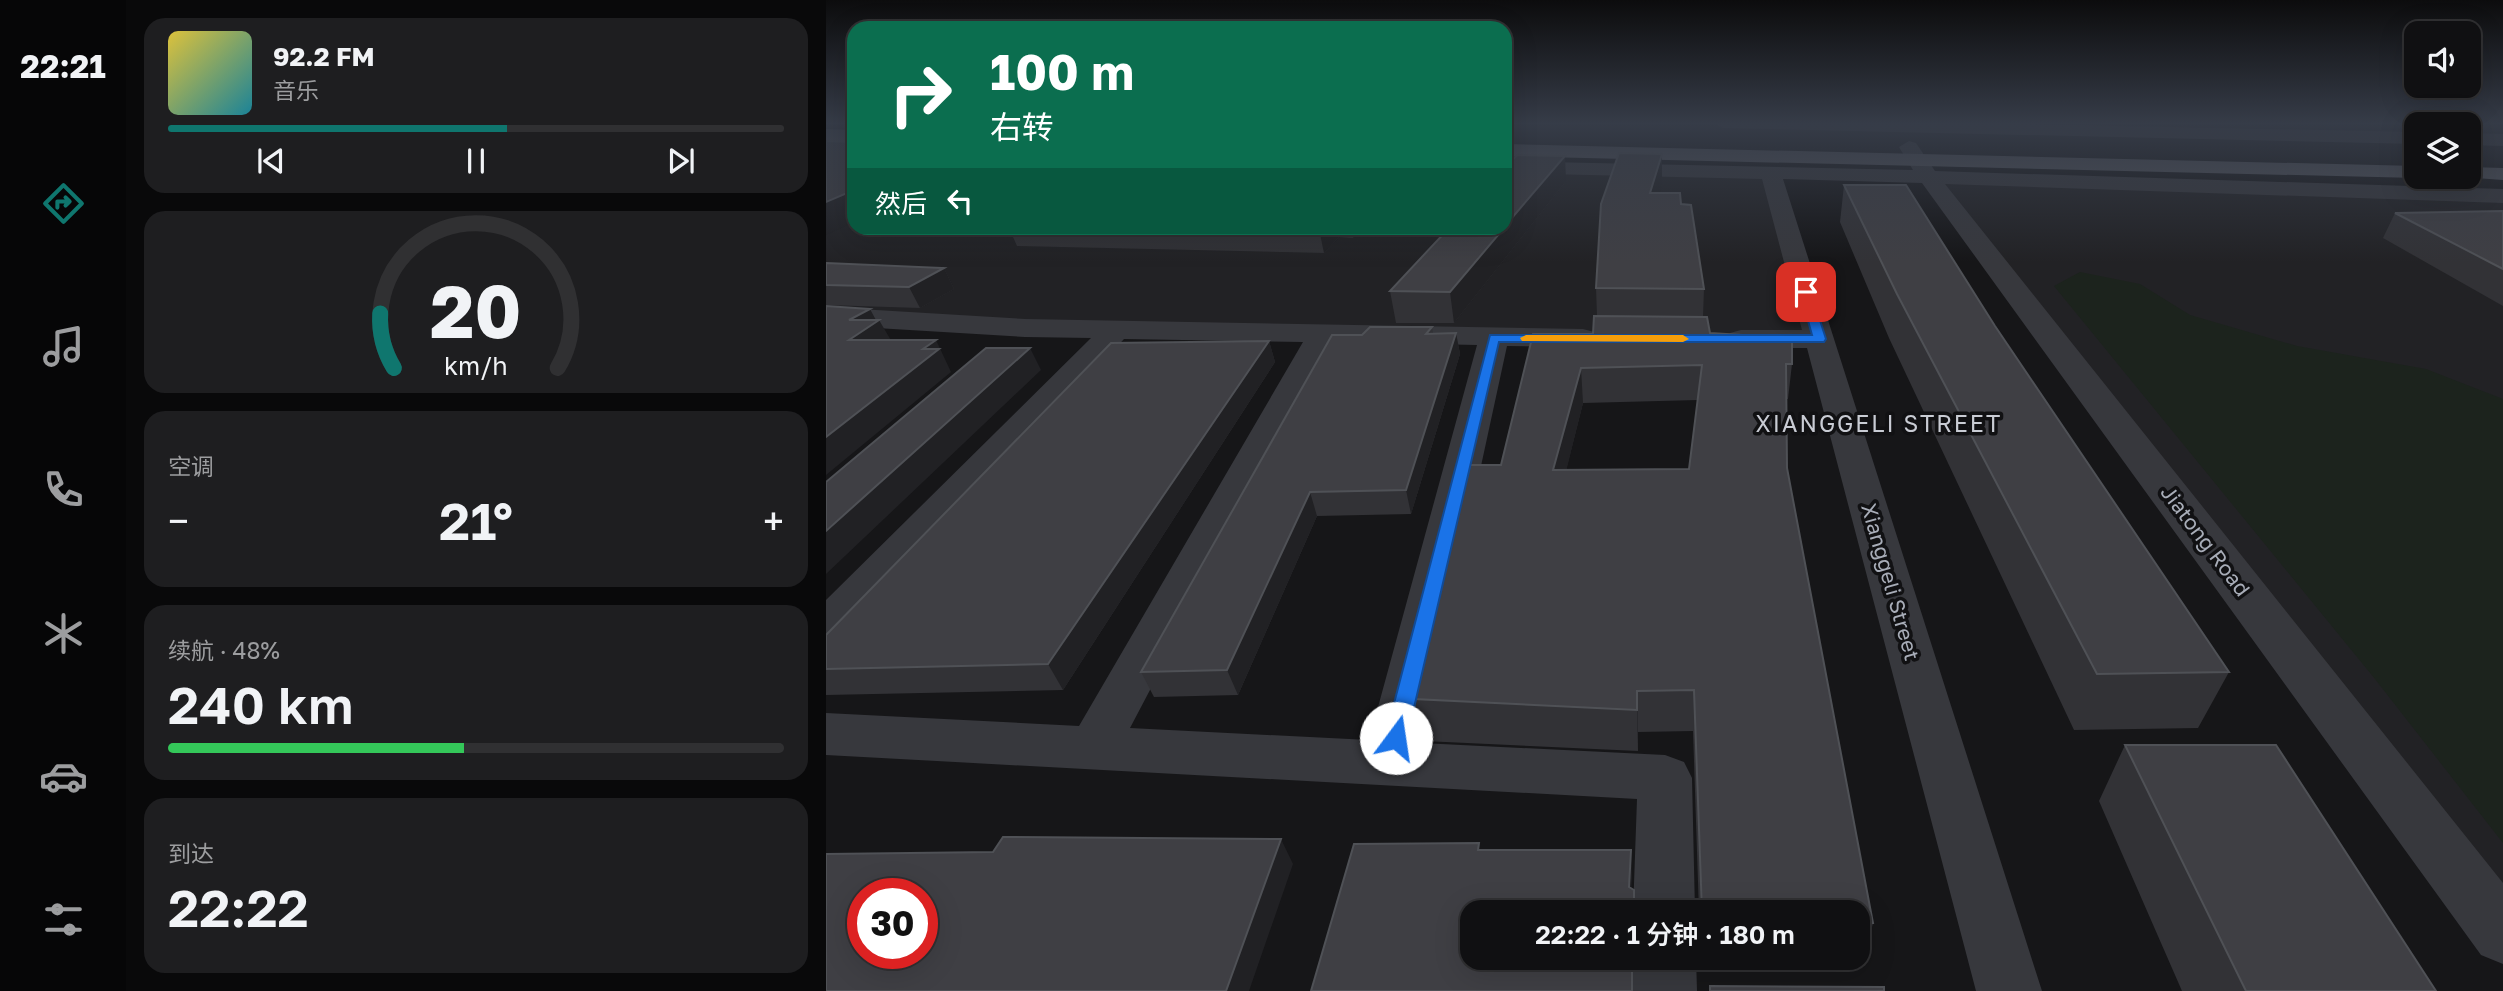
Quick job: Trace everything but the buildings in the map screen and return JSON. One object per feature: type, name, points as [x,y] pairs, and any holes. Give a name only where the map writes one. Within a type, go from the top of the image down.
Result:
[{"type":"main road","points":[[2292,169],[2404,172]]},
{"type":"main road","points":[[2481,173],[2503,174]]},
{"type":"street","points":[[1605,169],[1771,173],[1817,169]]},
{"type":"street","name":"Jiatong Road","points":[[1923,169],[2503,933]]},
{"type":"street","points":[[2051,169],[2503,197]]},
{"type":"street","name":"Xianggeli Street","points":[[1771,173],[2010,991]]},
{"type":"street","points":[[826,316],[1024,328],[1616,338]]},
{"type":"street","points":[[993,355],[1024,328]]},
{"type":"street","points":[[826,628],[1117,329]]},
{"type":"street","points":[[1093,748],[1322,335]]},
{"type":"street","points":[[1389,765],[1494,338]]},
{"type":"street","points":[[1711,339],[1820,339]]},
{"type":"street","points":[[826,734],[1665,778],[1664,900]]},
{"type":"street","points":[[1664,970],[1664,991]]},
{"type":"shaded area","points":[[826,169],[847,169],[847,235],[1512,235],[1512,169],[1771,173],[1820,339],[826,316]]},
{"type":"shaded area","points":[[1928,177],[2503,196],[2503,933]]},
{"type":"shaded area","points":[[2080,272],[2140,284],[2190,315],[2297,346],[2426,369],[2503,399],[2503,843],[2375,679],[2054,286]]},
{"type":"slow traffic","points":[[1526,338],[1683,339]]},
{"type":"district","name":"XIANGGELI STREET","points":[[1879,424]]},
{"type":"route","points":[[1396,738],[1494,338],[1820,339],[1806,292]]}]
